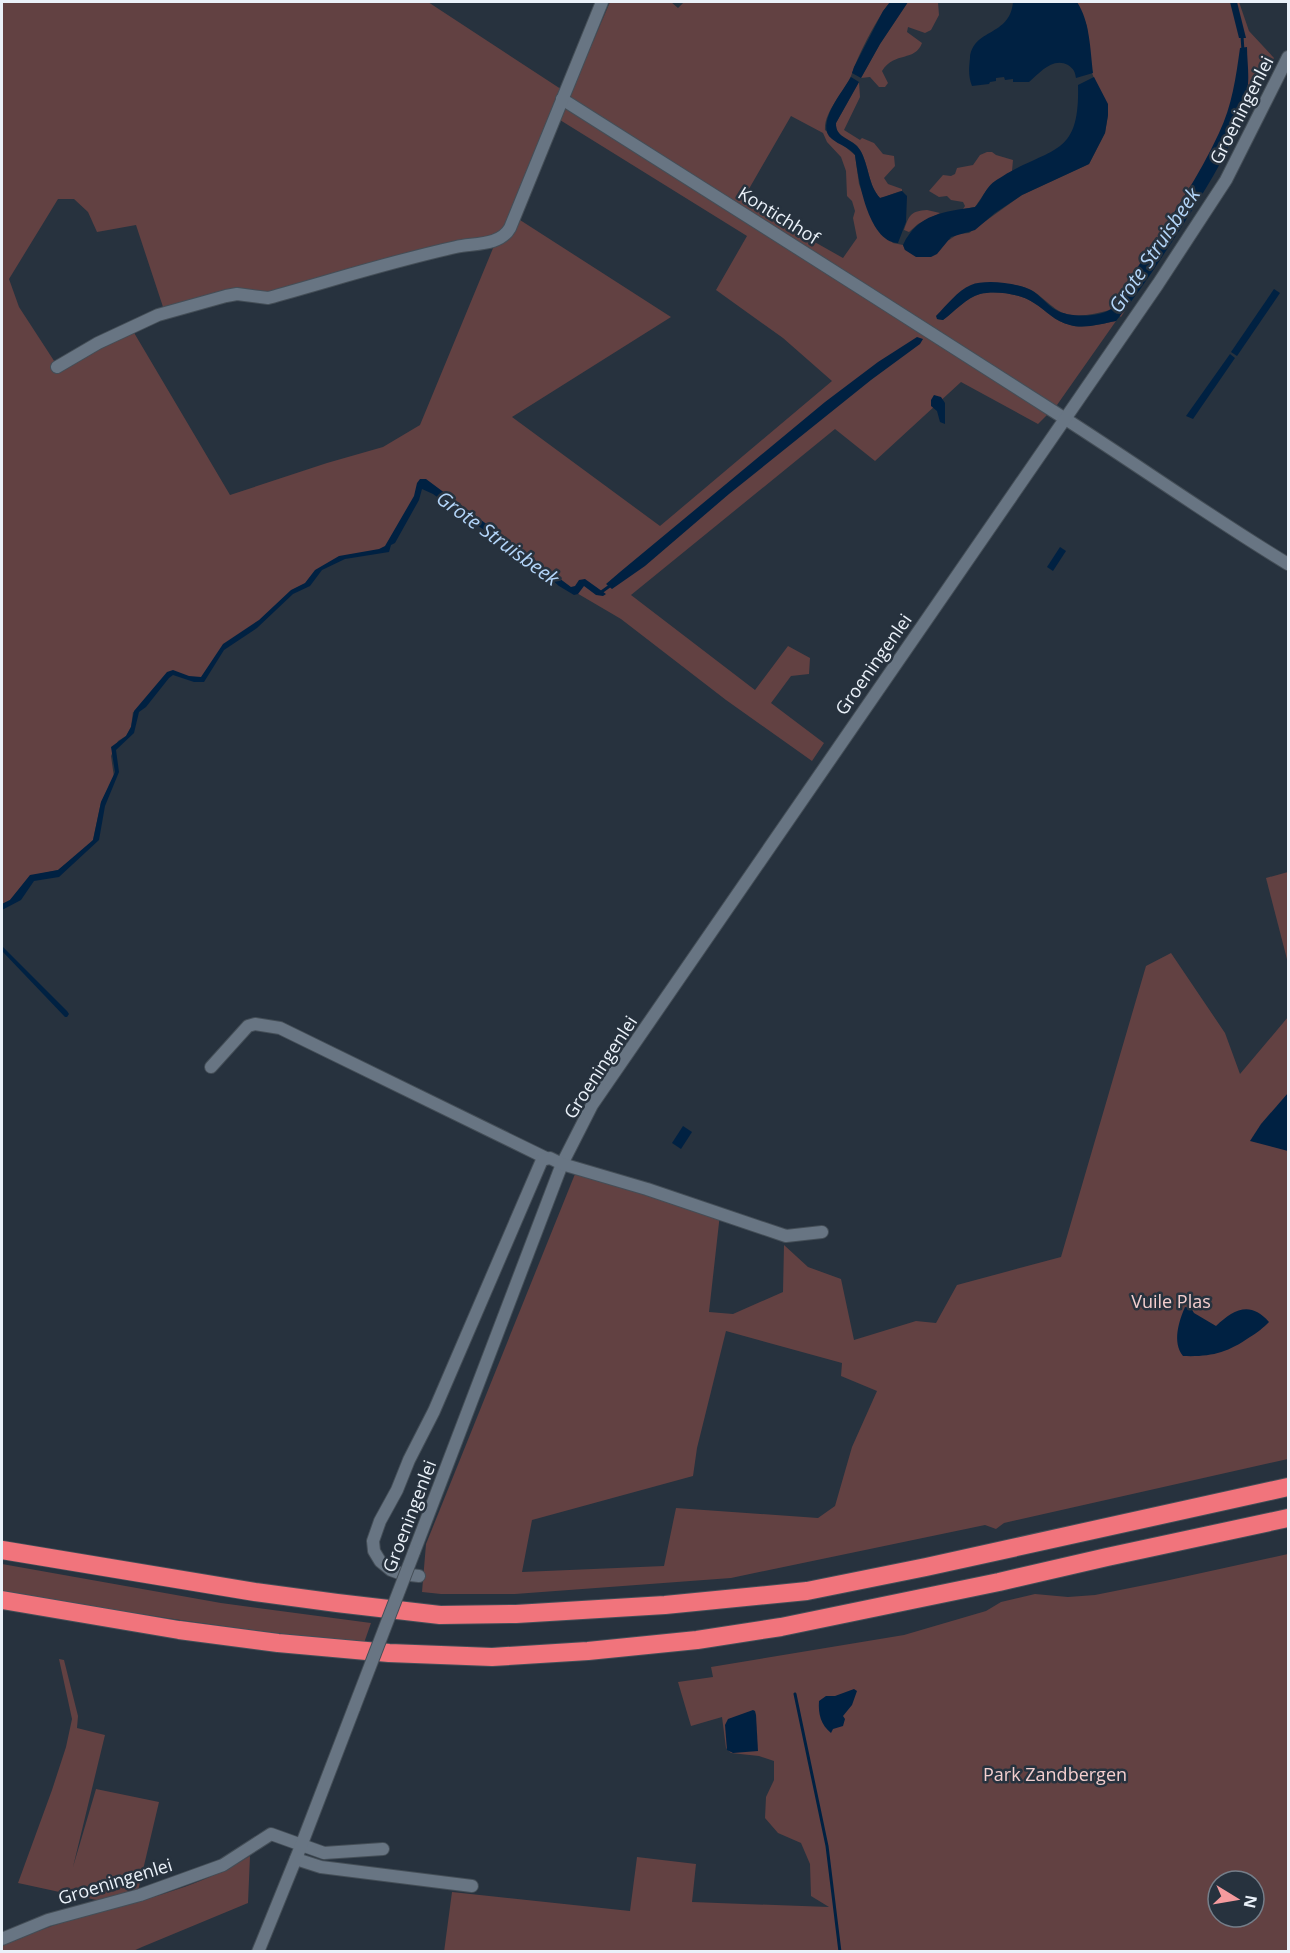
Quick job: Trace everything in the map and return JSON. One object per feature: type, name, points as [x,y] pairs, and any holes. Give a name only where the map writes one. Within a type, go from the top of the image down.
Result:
[{"type":"highway","points":[[2,1550],[337,1603],[440,1615],[516,1614],[676,1604],[807,1591],[1288,1487]]},
{"type":"highway","points":[[2,1600],[179,1630],[279,1643],[389,1653],[492,1657],[588,1651],[697,1640],[781,1627],[999,1582],[1288,1518]]},
{"type":"street","points":[[57,367],[98,343],[165,313],[237,294],[268,298],[452,248],[496,241],[504,237],[510,228],[602,2]]},
{"type":"street","name":"Groeningenlei","points":[[258,1952],[296,1859],[562,1164],[592,1104],[1158,284],[1226,180],[1288,57]]},
{"type":"street","name":"Kontichhof","points":[[562,99],[1064,418]]},
{"type":"street","points":[[1064,418],[1288,564]]},
{"type":"street","points":[[211,1067],[248,1026],[255,1024],[280,1028],[546,1158],[786,1236],[822,1232]]},
{"type":"street","points":[[419,1576],[391,1570],[380,1561],[374,1551],[373,1540],[434,1411],[527,1192],[542,1160],[546,1158]]},
{"type":"street","name":"Groeningenlei","points":[[2,1939],[48,1920],[140,1896],[223,1865],[271,1834],[324,1853],[382,1849]]},
{"type":"street","points":[[296,1859],[321,1868],[472,1886]]},
{"type":"green space","points":[[2,2],[428,2],[570,95],[610,2],[671,2],[678,8],[684,2],[890,2],[872,31],[846,86],[830,110],[825,130],[855,155],[859,184],[875,226],[893,243],[903,245],[905,250],[949,240],[958,234],[969,233],[1022,195],[1089,164],[1105,133],[1108,115],[1092,73],[1087,26],[1077,2],[1239,2],[1249,31],[1274,58],[1225,151],[1121,317],[1110,310],[1080,316],[1065,314],[1029,289],[1011,284],[979,283],[937,319],[943,320],[965,301],[975,296],[993,292],[1016,295],[1029,300],[1055,318],[1070,325],[1099,325],[1116,321],[1057,405],[1038,424],[961,382],[875,461],[835,429],[631,595],[755,690],[788,646],[810,658],[809,674],[791,676],[771,703],[824,743],[812,761],[726,700],[621,619],[575,592],[425,482],[387,549],[343,558],[323,568],[309,584],[292,592],[268,616],[222,648],[199,681],[171,672],[136,713],[133,712],[131,727],[126,736],[118,741],[111,756],[114,777],[101,802],[90,845],[58,870],[30,876],[10,900],[2,904]],"holes":[[[791,116],[823,133],[827,142],[841,157],[846,171],[847,196],[852,201],[855,211],[853,218],[857,238],[843,258],[742,201]],[[560,120],[747,236],[716,290],[783,338],[832,381],[660,526],[512,417],[671,317],[520,220]],[[58,199],[74,199],[88,212],[97,232],[136,225],[165,313],[237,294],[268,298],[496,241],[420,425],[383,447],[230,495],[133,331],[60,370],[19,307],[9,279]]]},
{"type":"green space","points":[[908,2],[938,2],[939,15],[931,30],[925,33],[908,27],[907,32],[922,43],[915,53],[887,65],[882,71],[888,83],[885,87],[879,87],[870,77],[861,78]]},
{"type":"green space","points":[[859,82],[860,97],[844,130],[860,140],[862,138],[874,143],[883,154],[894,156],[895,166],[884,178],[888,184],[902,191],[880,198],[873,187],[860,150],[836,128],[836,123]]},
{"type":"green space","points":[[987,152],[1013,160],[1012,171],[988,188],[975,207],[963,209],[965,206],[963,202],[951,200],[947,196],[939,197],[929,191],[943,175],[951,176],[955,174],[957,168],[973,165],[980,155]]},
{"type":"green space","points":[[927,210],[940,213],[918,224],[909,232],[904,230],[911,215],[917,211]]},
{"type":"green space","points":[[1288,872],[1288,963],[1266,878]]},
{"type":"green space","name":"Vuile Plas","points":[[1171,953],[1225,1033],[1240,1074],[1288,1017],[1288,1459],[1004,1523],[996,1529],[985,1525],[731,1578],[515,1594],[422,1592],[426,1544],[577,1169],[720,1214],[709,1312],[733,1314],[783,1292],[784,1245],[808,1267],[841,1279],[854,1340],[916,1321],[936,1323],[957,1285],[1061,1257],[1146,966]],"holes":[[[726,1331],[842,1363],[841,1376],[877,1391],[852,1447],[835,1506],[818,1518],[676,1508],[664,1566],[522,1572],[532,1520],[693,1476],[697,1448]]]},
{"type":"green space","name":"Park Zandbergen","points":[[1288,1554],[1288,1951],[444,1952],[452,1892],[630,1911],[637,1857],[696,1864],[692,1902],[829,1907],[811,1896],[810,1864],[801,1843],[778,1833],[765,1818],[766,1797],[774,1780],[774,1761],[759,1756],[731,1753],[726,1748],[722,1717],[691,1726],[678,1682],[713,1677],[711,1667],[904,1635],[986,1611],[1001,1602],[1035,1594],[1068,1597],[1095,1595]]},
{"type":"green space","points":[[2,1564],[221,1603],[371,1623],[364,1643],[137,1614],[2,1591]]},
{"type":"green space","points":[[59,1659],[64,1660],[78,1716],[77,1728],[105,1735],[73,1867],[96,1789],[159,1802],[138,1891],[101,1901],[18,1883],[52,1790],[66,1747],[72,1719]]},
{"type":"green space","points":[[250,1856],[248,1903],[131,1952],[2,1952],[2,1945],[62,1923],[186,1886],[208,1878]]},
{"type":"water","points":[[890,2],[908,2],[861,78],[852,73],[854,67]]},
{"type":"water","points":[[1013,2],[1077,2],[1085,18],[1093,73],[1076,78],[1070,66],[1057,63],[1047,67],[1029,82],[1013,82],[1013,79],[1005,80],[1004,77],[996,78],[996,81],[989,84],[972,86],[969,69],[973,48],[984,36],[1005,21]]},
{"type":"water","points":[[1230,2],[1237,2],[1246,38],[1239,38]]},
{"type":"water","points":[[1247,47],[1248,84],[1245,103],[1231,141],[1181,228],[1142,287],[1116,321],[1099,325],[1070,325],[1055,318],[1029,300],[1016,295],[993,292],[975,296],[965,301],[943,320],[937,319],[936,316],[961,291],[971,285],[984,282],[1018,285],[1034,292],[1062,313],[1095,315],[1114,306],[1120,293],[1185,195],[1209,154],[1230,102],[1240,48]]},
{"type":"water","points":[[851,77],[859,82],[836,123],[836,128],[860,150],[873,187],[880,198],[902,191],[907,196],[906,222],[898,243],[888,240],[872,221],[862,193],[855,155],[827,133],[828,117]]},
{"type":"water","points":[[1094,77],[1108,104],[1108,115],[1105,133],[1089,164],[1022,195],[975,230],[951,237],[937,254],[931,257],[916,257],[905,250],[903,245],[909,234],[924,220],[943,213],[975,207],[995,181],[1060,146],[1068,138],[1074,125],[1078,85]]},
{"type":"water","points":[[1274,289],[1280,293],[1237,356],[1231,352]]},
{"type":"water","points":[[917,337],[923,339],[920,344],[871,380],[729,494],[645,566],[612,589],[606,584],[825,402],[878,362]]},
{"type":"water","points":[[1230,354],[1235,358],[1193,419],[1186,416]]},
{"type":"water","points":[[934,395],[941,397],[945,403],[945,424],[940,422],[937,411],[931,406]]},
{"type":"water","points":[[420,479],[426,479],[571,587],[575,586],[579,580],[585,579],[606,594],[596,595],[584,586],[578,594],[574,595],[433,494],[422,489],[419,500],[389,552],[345,559],[322,570],[310,586],[293,594],[257,628],[224,650],[204,682],[194,682],[173,675],[169,678],[146,707],[139,712],[134,733],[116,750],[119,772],[105,806],[99,840],[59,877],[34,881],[21,900],[2,910],[2,904],[10,900],[30,875],[58,870],[93,840],[101,802],[115,772],[111,747],[126,736],[131,727],[134,711],[167,672],[173,670],[189,676],[201,677],[223,644],[259,620],[291,590],[305,583],[315,570],[339,556],[385,546],[414,496]]},
{"type":"water","points":[[1060,547],[1066,551],[1053,571],[1047,567]]},
{"type":"water","points":[[2,946],[67,1011],[69,1014],[67,1017],[2,951]]},
{"type":"water","points":[[1288,1093],[1288,1151],[1250,1141],[1261,1124]]},
{"type":"water","points":[[683,1126],[692,1132],[681,1149],[672,1143]]},
{"type":"water","points":[[1185,1307],[1191,1308],[1194,1313],[1216,1326],[1235,1312],[1248,1309],[1262,1315],[1269,1322],[1253,1335],[1226,1350],[1210,1355],[1183,1356],[1177,1338]]},
{"type":"water","points":[[854,1689],[857,1691],[852,1705],[843,1716],[845,1719],[843,1726],[833,1729],[831,1733],[821,1719],[819,1701],[826,1696],[835,1696]]},
{"type":"water","points":[[753,1710],[756,1715],[758,1751],[733,1753],[727,1750],[725,1725],[728,1719]]},
{"type":"waterway","name":"Grote Struisbeek","points":[[1242,36],[1243,51]]},
{"type":"waterway","name":"Grote Struisbeek","points":[[600,593],[611,585]]},
{"type":"waterway","points":[[795,1694],[827,1846],[840,1952]]}]
